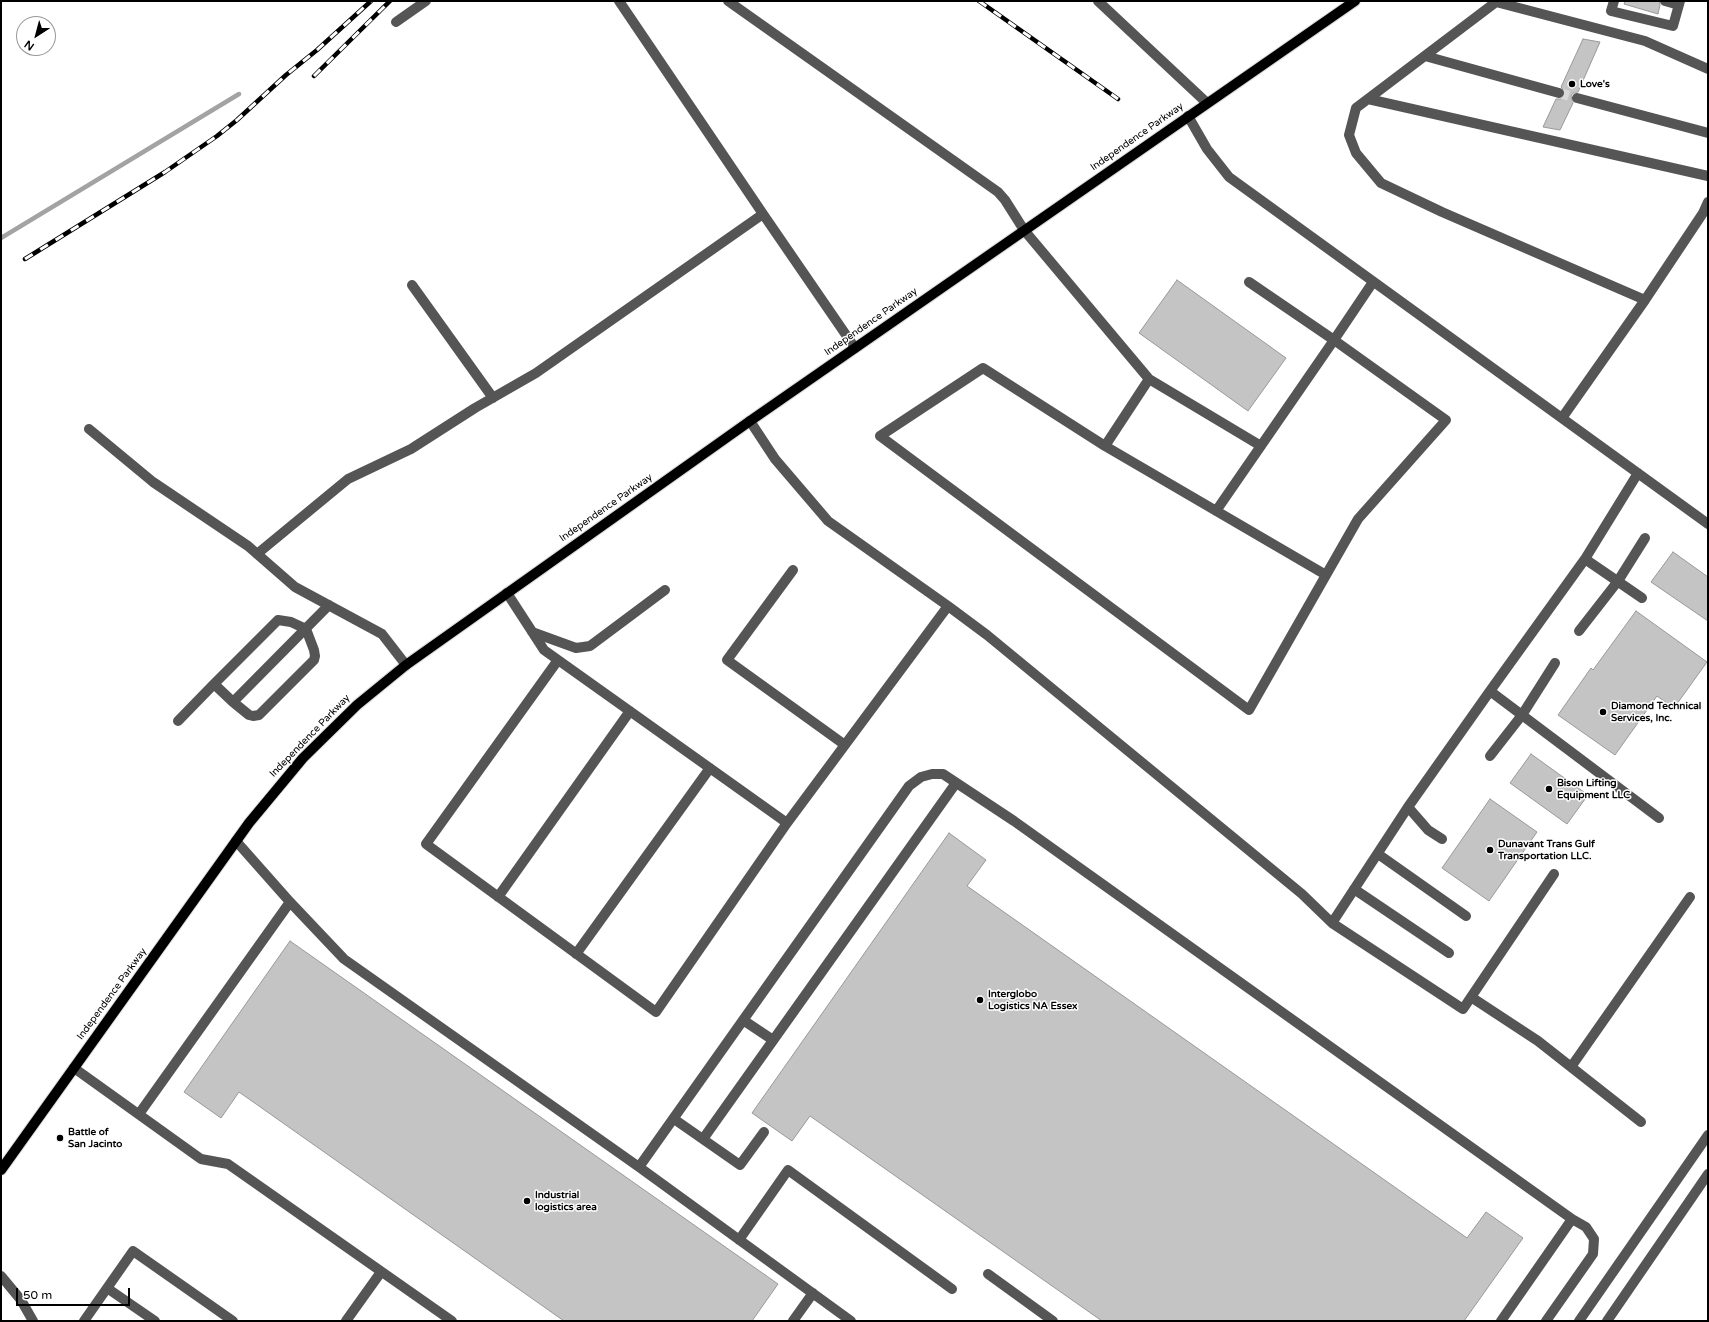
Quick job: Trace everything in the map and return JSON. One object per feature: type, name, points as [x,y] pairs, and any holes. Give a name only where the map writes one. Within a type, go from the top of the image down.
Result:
[{"type":"main road","name":"Independence Parkway","points":[[1,1170],[266,801],[308,753],[357,704],[406,665],[750,421],[1355,1]]},
{"type":"lane","points":[[396,22],[426,1]]},
{"type":"lane","points":[[619,1],[763,214],[856,348]]},
{"type":"lane","points":[[728,1],[998,192],[1005,200],[1024,230],[1149,379],[1261,446]]},
{"type":"lane","points":[[1098,1],[1207,103]]},
{"type":"lane","points":[[1614,1],[1611,11],[1673,26],[1680,3],[1665,1]]},
{"type":"lane","points":[[1645,300],[1442,212],[1381,183],[1356,153],[1349,135],[1356,108],[1496,2],[1645,41],[1708,69]]},
{"type":"lane","points":[[1425,56],[1560,93]]},
{"type":"lane","points":[[1577,98],[1708,133]]},
{"type":"lane","points":[[1368,99],[1708,176]]},
{"type":"lane","points":[[1188,116],[1207,149],[1229,177],[1708,524]]},
{"type":"lane","points":[[1562,418],[1645,300],[1703,213],[1708,202]]},
{"type":"lane","points":[[257,554],[348,479],[411,449],[536,373],[763,214]]},
{"type":"lane","points":[[1249,282],[1334,340],[1446,420],[1358,519],[1249,710],[880,436],[983,368],[1106,446],[1326,575]]},
{"type":"lane","points":[[1216,511],[1373,282]]},
{"type":"lane","points":[[412,285],[493,398]]},
{"type":"lane","points":[[1106,446],[1149,379]]},
{"type":"lane","points":[[750,421],[775,459],[828,521],[987,635],[1295,889],[1332,923],[1463,1009],[1554,874]]},
{"type":"lane","points":[[89,429],[153,482],[248,546],[295,587],[382,634],[406,665]]},
{"type":"lane","points":[[1332,923],[1408,807],[1585,559],[1638,473]]},
{"type":"lane","points":[[1579,631],[1618,581],[1645,538]]},
{"type":"lane","points":[[1585,559],[1642,598]]},
{"type":"lane","points":[[793,570],[727,660],[845,745]]},
{"type":"lane","points":[[532,632],[576,648],[590,646],[665,590]]},
{"type":"lane","points":[[507,593],[544,650],[787,824]]},
{"type":"lane","points":[[233,702],[329,605]]},
{"type":"lane","points":[[558,660],[426,844],[656,1012],[787,824],[948,606]]},
{"type":"lane","points":[[178,721],[214,684],[278,620],[291,622],[306,629],[314,650],[314,660],[259,715],[249,715],[214,684]]},
{"type":"lane","points":[[1490,756],[1522,715],[1555,663]]},
{"type":"lane","points":[[1490,691],[1659,818]]},
{"type":"lane","points":[[498,896],[630,711]]},
{"type":"lane","points":[[576,954],[710,768]]},
{"type":"lane","points":[[639,1167],[909,786],[921,778],[932,774],[943,774],[1020,826],[1572,1219],[1586,1227],[1594,1239],[1593,1254],[1546,1321]]},
{"type":"lane","points":[[703,1139],[956,783]]},
{"type":"lane","points":[[1408,807],[1428,830],[1442,839]]},
{"type":"lane","points":[[236,841],[290,902],[344,959],[639,1167],[852,1321]]},
{"type":"lane","points":[[1378,854],[1466,916]]},
{"type":"lane","points":[[1354,889],[1449,953]]},
{"type":"lane","points":[[1571,1067],[1690,897]]},
{"type":"lane","points":[[139,1114],[290,902]]},
{"type":"lane","points":[[1471,997],[1538,1042],[1642,1122]]},
{"type":"lane","points":[[743,1020],[773,1040]]},
{"type":"lane","points":[[74,1068],[201,1159],[228,1164],[446,1319]]},
{"type":"lane","points":[[674,1119],[740,1165],[764,1132]]},
{"type":"lane","points":[[1579,1321],[1708,1135]]},
{"type":"lane","points":[[739,1240],[788,1170],[952,1289]]},
{"type":"lane","points":[[1607,1321],[1708,1174]]},
{"type":"lane","points":[[1500,1321],[1572,1219]]},
{"type":"lane","points":[[84,1321],[134,1251],[233,1321]]},
{"type":"lane","points":[[346,1321],[381,1272]]},
{"type":"lane","points":[[988,1274],[1053,1321]]},
{"type":"lane","points":[[1,1276],[22,1300],[33,1321]]},
{"type":"lane","points":[[107,1288],[155,1321]]},
{"type":"lane","points":[[793,1321],[813,1293]]},
{"type":"building","points":[[1625,1],[1659,1],[1660,5],[1658,14],[1624,4]]},
{"type":"building","name":"Love's","points":[[1583,39],[1600,42],[1578,92],[1573,93],[1571,96],[1573,103],[1560,130],[1543,127],[1556,99],[1561,99],[1565,95],[1565,91],[1561,87]]},
{"type":"building","points":[[1177,280],[1286,358],[1248,411],[1139,333]]},
{"type":"building","points":[[1673,552],[1708,577],[1708,621],[1651,582]]},
{"type":"building","points":[[1636,611],[1707,662],[1674,708],[1657,696],[1615,755],[1558,715],[1591,668],[1593,670]]},
{"type":"building","name":"Bison Lifting Equipment LLC","points":[[1531,754],[1588,795],[1567,824],[1510,783]]},
{"type":"building","name":"Dunavant Trans Gulf Transportation LLC.","points":[[1490,799],[1537,832],[1489,901],[1442,868]]},
{"type":"building","name":"Interglobo Logistics NA Essex","points":[[949,833],[986,860],[967,886],[1467,1238],[1486,1212],[1523,1238],[1464,1321],[1102,1321],[810,1116],[792,1141],[752,1113]]},
{"type":"building","name":"Industrial logistics area","points":[[290,941],[778,1284],[752,1321],[564,1321],[239,1092],[221,1118],[184,1092]]},
{"type":"waterway","points":[[1,238],[239,94]]},
{"type":"tunnel","points":[[1559,93],[1577,98]]},
{"type":"railway","points":[[25,259],[165,172],[217,136],[237,120],[286,75],[317,50],[371,1]]},
{"type":"railway","points":[[314,76],[390,1]]},
{"type":"railway","points":[[979,1],[1118,99]]},
{"type":"place","name":"Love's","points":[[1572,84]]},
{"type":"place","name":"Diamond Technical Services, Inc.","points":[[1603,712]]},
{"type":"place","name":"Bison Lifting Equipment LLC","points":[[1549,789]]},
{"type":"place","name":"Dunavant Trans Gulf Transportation LLC.","points":[[1490,850]]},
{"type":"place","name":"Interglobo Logistics NA Essex","points":[[980,1000]]},
{"type":"place","name":"Battle of San Jacinto","points":[[60,1138]]},
{"type":"place","name":"Industrial logistics area","points":[[527,1201]]}]
